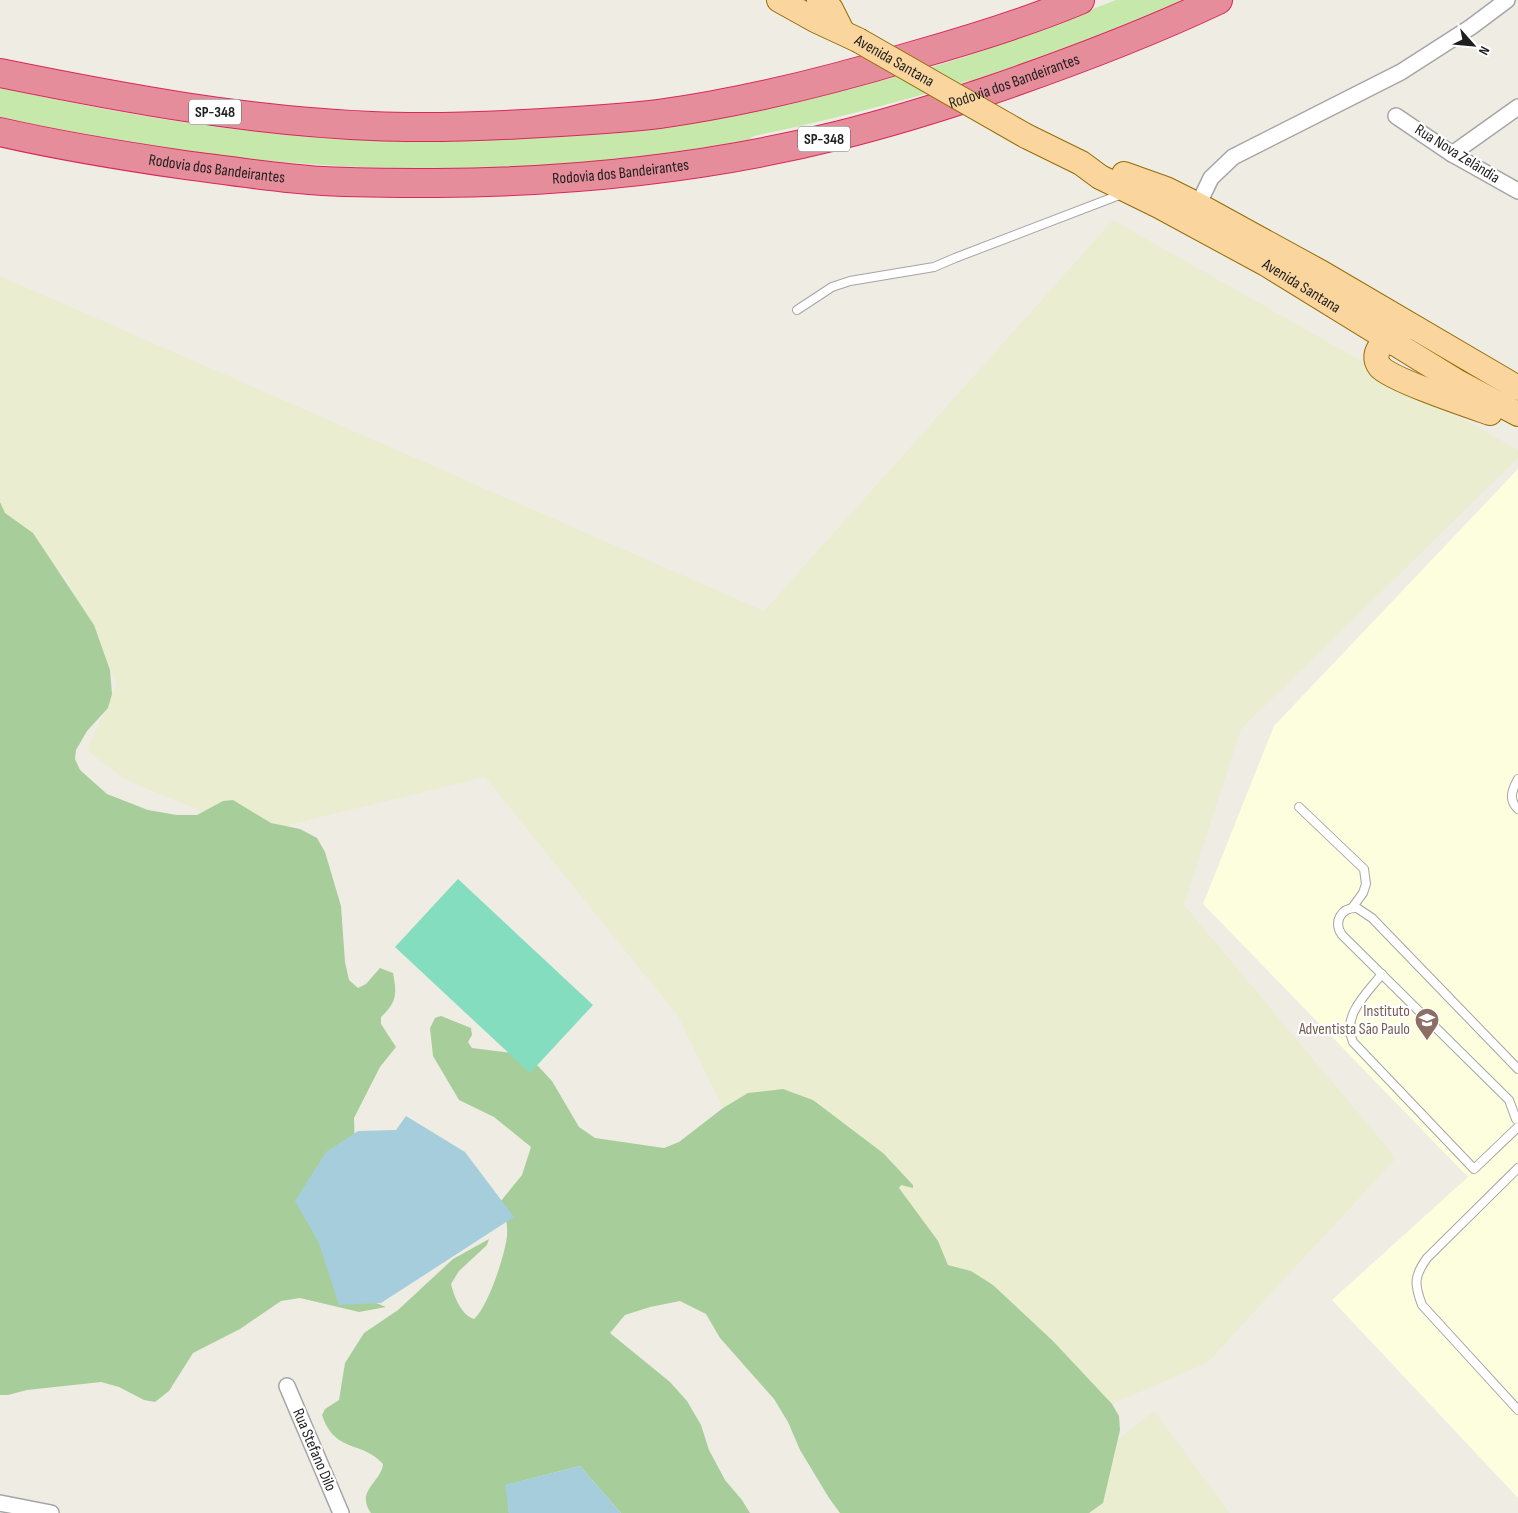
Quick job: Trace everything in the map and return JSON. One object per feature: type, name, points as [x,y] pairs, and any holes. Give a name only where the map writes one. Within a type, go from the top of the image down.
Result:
[{"type":"highway","name":"SP-348","points":[[0,73],[118,97],[238,115],[372,126],[432,127],[538,123],[657,114],[794,88],[865,70],[982,36],[1080,0]]},
{"type":"highway","name":"Rodovia dos Bandeirantes","points":[[0,132],[51,144],[151,160],[245,173],[324,181],[494,182],[580,177],[740,156],[838,136],[907,118],[1074,61],[1166,25],[1218,0]]},
{"type":"main road","name":"Avenida Santana","points":[[779,0],[816,20],[850,35],[1026,136],[1081,163],[1129,192],[1159,206],[1266,264],[1387,339],[1518,414]]},
{"type":"main road","name":"Avenida Santana","points":[[819,0],[831,9],[850,35]]},
{"type":"main road","name":"Avenida Santana","points":[[1081,163],[1125,174],[1166,189],[1198,205],[1322,273],[1518,388]]},
{"type":"main road","points":[[1419,330],[1398,333],[1380,344],[1376,355],[1379,366],[1389,373],[1416,385],[1518,423]]},
{"type":"street","points":[[1198,205],[1211,178],[1233,157],[1401,72],[1471,27],[1506,0]]},
{"type":"street","points":[[1452,154],[1518,106]]},
{"type":"street","name":"Rua Nova Zelândia","points":[[1396,116],[1452,154],[1518,191]]},
{"type":"street","name":"Rua Stefano Dilo","points":[[287,1386],[341,1513]]},
{"type":"street","points":[[0,1503],[51,1513]]},
{"type":"lane","points":[[797,310],[832,287],[850,281],[934,267],[1129,192]]},
{"type":"lane","points":[[1518,779],[1512,794],[1512,801],[1518,809]]},
{"type":"lane","points":[[1299,808],[1364,869],[1366,884],[1363,894],[1352,908]]},
{"type":"lane","points":[[1382,974],[1359,1003],[1349,1022],[1349,1033],[1353,1042],[1474,1169],[1517,1120],[1509,1100],[1340,931],[1338,921],[1340,916],[1347,909],[1352,908],[1365,912],[1372,918],[1518,1069]]},
{"type":"lane","points":[[1518,1168],[1427,1258],[1419,1269],[1416,1278],[1416,1290],[1422,1305],[1518,1410]]},
{"type":"shaded area","points":[[1113,220],[1518,450],[1518,458],[1241,729],[1184,905],[1396,1158],[1207,1363],[1112,1404],[1053,1341],[993,1285],[971,1271],[948,1265],[938,1241],[899,1188],[901,1185],[748,1093],[723,1108],[678,1016],[485,777],[276,828],[235,825],[124,779],[87,750],[117,683],[65,577],[0,508],[0,276],[764,611]]},
{"type":"shaded area","name":"Instituto Adventista São Paulo","points":[[1518,469],[1518,1498],[1332,1300],[1468,1177],[1203,904],[1274,726]]},
{"type":"shaded area","points":[[1154,1411],[1230,1513],[1026,1513]]},
{"type":"green space","points":[[1116,0],[1185,0],[1132,24],[978,81],[968,81],[861,111],[754,136],[748,140],[654,155],[560,164],[466,168],[373,167],[280,162],[186,151],[93,136],[0,117],[0,87],[136,115],[275,134],[368,140],[442,141],[517,139],[591,133],[738,112],[883,80],[968,56]]},
{"type":"green space","points":[[0,502],[5,513],[33,533],[94,625],[110,670],[112,694],[108,708],[87,731],[76,750],[75,759],[80,770],[107,794],[148,810],[177,815],[197,815],[223,801],[233,800],[271,823],[300,829],[317,838],[325,852],[341,906],[345,962],[349,980],[358,988],[366,984],[380,968],[393,973],[395,992],[393,1002],[381,1017],[381,1024],[396,1047],[380,1067],[354,1118],[359,1296],[386,1307],[359,1312],[300,1298],[281,1301],[240,1329],[193,1353],[169,1391],[155,1402],[144,1400],[119,1387],[101,1382],[27,1390],[0,1395]]},
{"type":"green space","points":[[458,879],[593,1005],[530,1073],[395,947]]},
{"type":"green space","points":[[441,1016],[471,1028],[472,1035],[468,1042],[472,1048],[511,1053],[538,1066],[552,1081],[579,1127],[595,1138],[664,1148],[679,1142],[723,1108],[748,1093],[783,1089],[813,1100],[883,1153],[913,1185],[913,1188],[901,1185],[899,1188],[938,1241],[948,1265],[971,1271],[993,1285],[1053,1341],[1112,1404],[1119,1416],[1120,1430],[1103,1503],[1089,1513],[840,1513],[800,1450],[788,1422],[774,1399],[720,1338],[706,1314],[680,1301],[650,1307],[625,1315],[610,1333],[670,1382],[687,1401],[701,1425],[709,1450],[725,1480],[750,1513],[621,1513],[580,1466],[506,1485],[509,1513],[371,1513],[366,1496],[380,1474],[383,1464],[375,1457],[334,1436],[327,1427],[322,1415],[325,1409],[339,1400],[345,1363],[364,1333],[398,1310],[453,1259],[489,1239],[487,1245],[459,1271],[451,1284],[456,1299],[465,1314],[474,1319],[479,1313],[495,1280],[506,1245],[507,1222],[500,1202],[522,1175],[531,1147],[494,1117],[459,1100],[433,1056],[430,1028],[435,1018]]},
{"type":"water","points":[[406,1116],[465,1152],[514,1217],[381,1303],[339,1305],[319,1243],[295,1201],[326,1152],[358,1131],[396,1130]]},
{"type":"water","points":[[580,1466],[621,1513],[509,1513],[505,1485]]},
{"type":"place","name":"Instituto Adventista São Paulo","points":[[1427,1041]]}]
